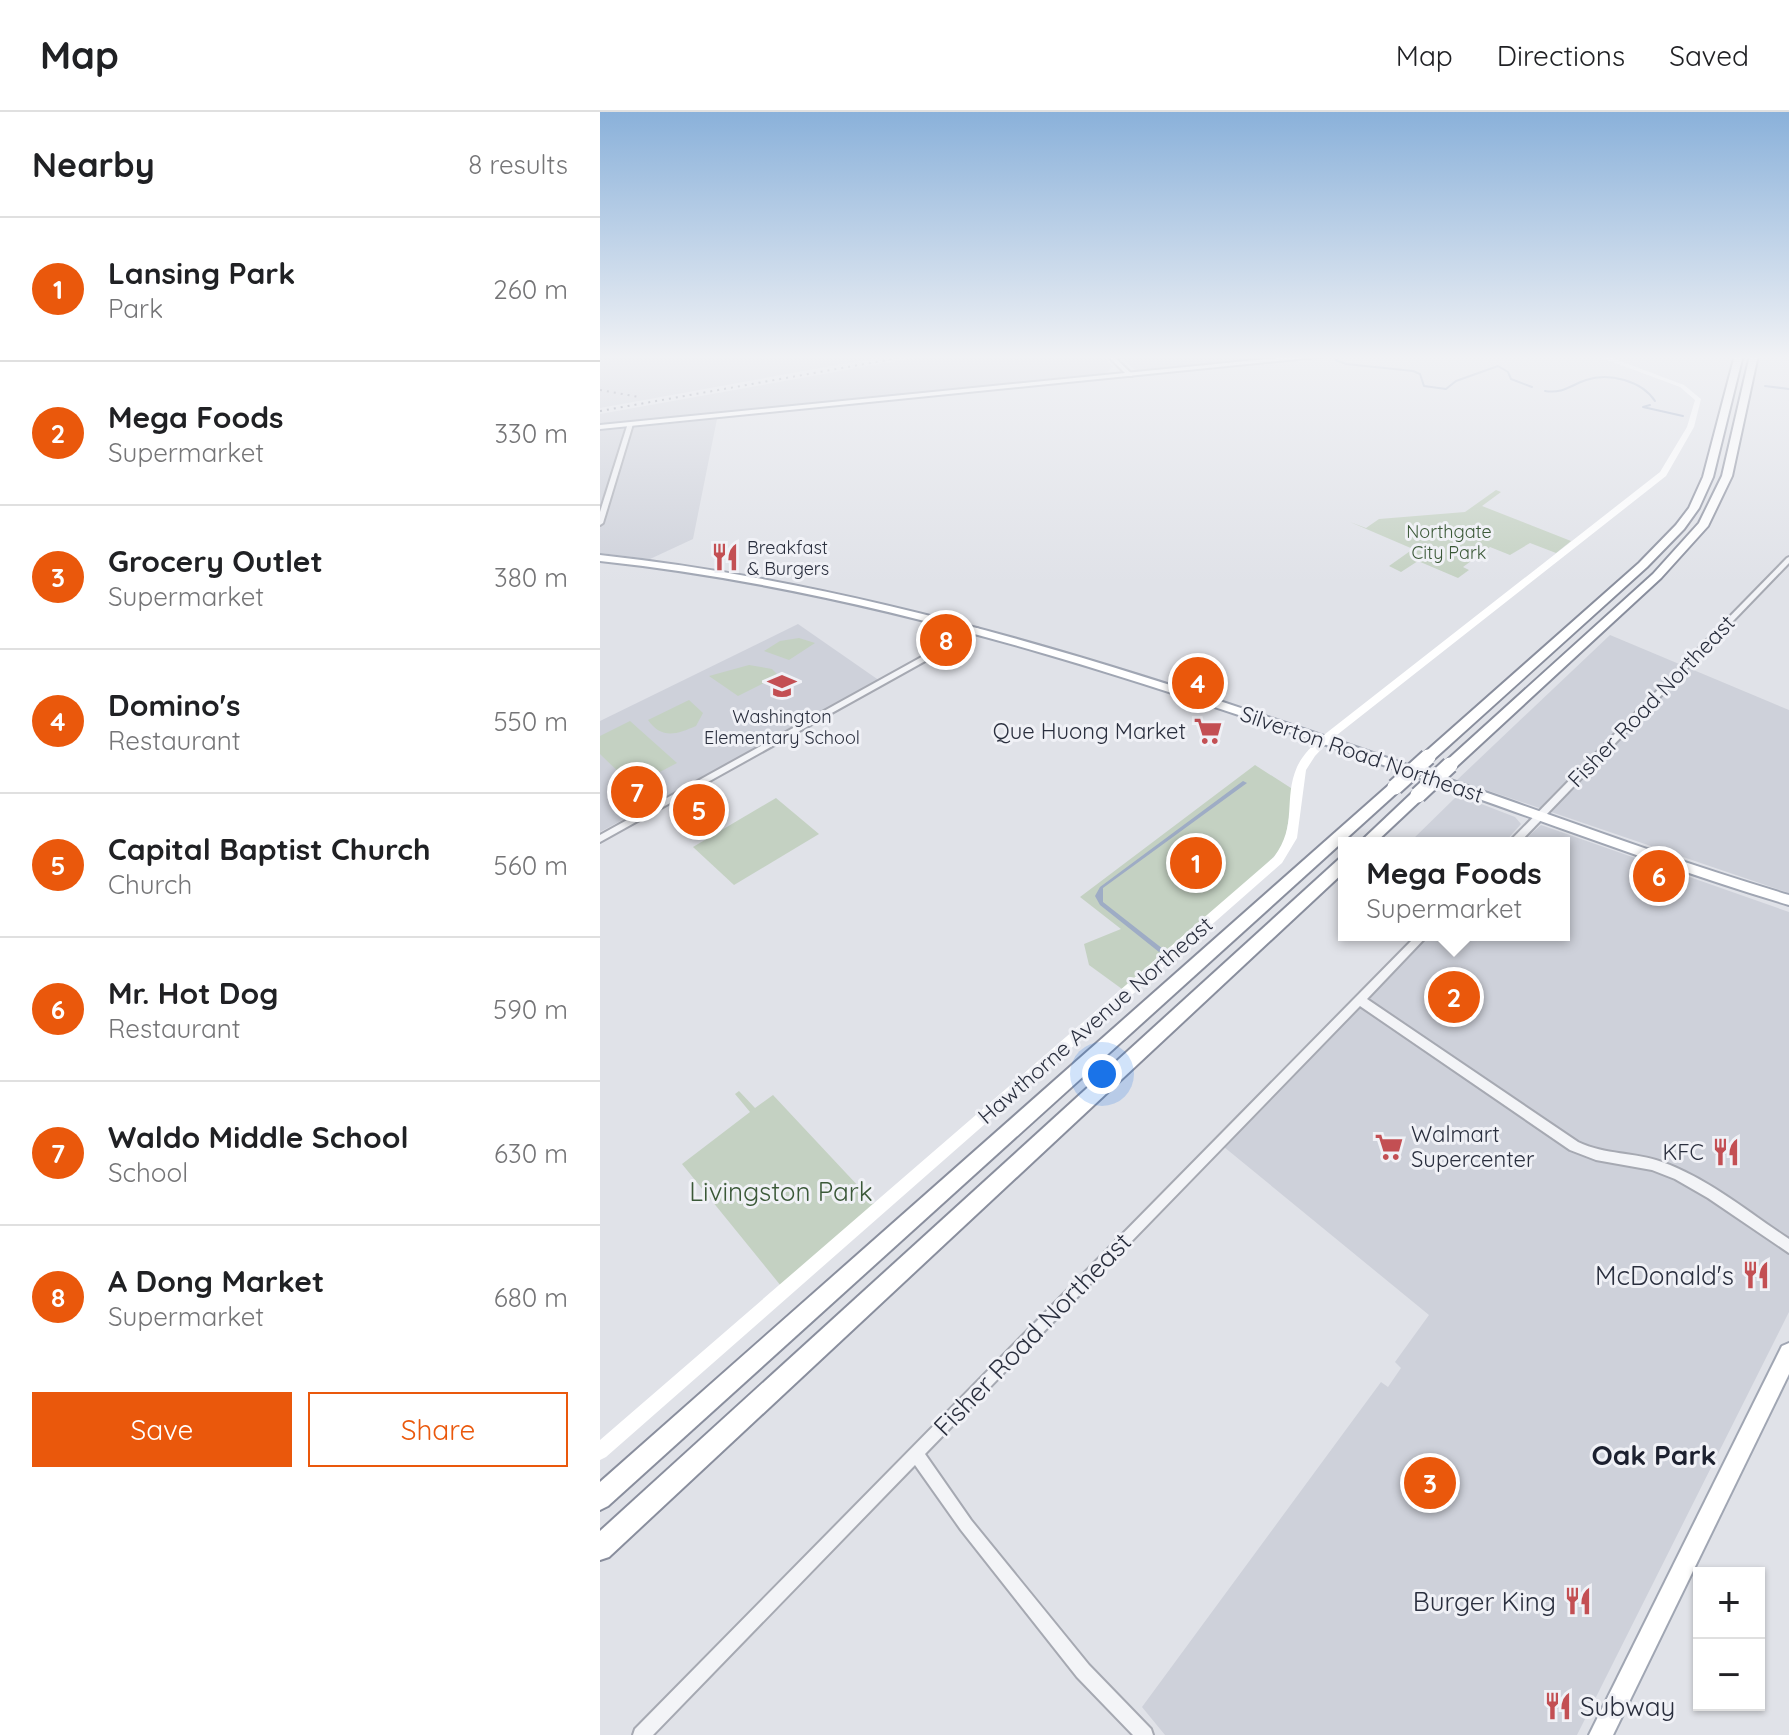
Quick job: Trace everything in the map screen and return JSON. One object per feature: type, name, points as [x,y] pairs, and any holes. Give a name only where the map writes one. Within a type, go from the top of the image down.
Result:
[{"type":"highway","points":[[1339,837],[1661,547],[1690,514],[1711,467],[1719,431]]},
{"type":"highway","points":[[1372,837],[1657,576],[1699,531],[1715,507],[1727,476],[1737,431]]},
{"type":"highway","points":[[600,1498],[1338,838]]},
{"type":"highway","points":[[600,1548],[1338,869]]},
{"type":"main road","name":"Hawthorne Avenue Northeast","points":[[600,1451],[1278,860],[1296,826],[1302,768],[1324,740],[1655,482],[1672,462],[1687,431]]},
{"type":"main road","name":"Silverton Road Northeast","points":[[600,558],[677,565],[784,584],[977,630],[1192,694],[1743,888],[1757,889],[1789,900]]},
{"type":"main road","name":"Silverton Road Northeast","points":[[1743,888],[1755,897],[1789,909]]},
{"type":"main road","points":[[1601,1735],[1789,1353]]},
{"type":"street","points":[[600,523],[628,431]]},
{"type":"street","name":"Fisher Road Northeast","points":[[1519,837],[1789,559]]},
{"type":"street","points":[[600,839],[977,630]]},
{"type":"street","name":"Fisher Road Northeast","points":[[641,1735],[1417,941]]},
{"type":"street","points":[[1360,1000],[1574,1146],[1599,1157],[1650,1163],[1673,1172],[1789,1247]]},
{"type":"street","points":[[916,1453],[966,1525],[1083,1671],[1145,1735]]},
{"type":"shaded area","points":[[600,431],[715,431],[693,539],[650,559],[600,553]]},
{"type":"shaded area","points":[[798,624],[880,681],[600,832],[600,721]]},
{"type":"shaded area","points":[[1610,635],[1789,710],[1789,893],[1457,780]]},
{"type":"shaded area","points":[[1458,795],[1515,817],[1521,824],[1509,837],[1415,837]]},
{"type":"shaded area","points":[[1541,825],[1789,912],[1789,1312],[1577,1735],[1165,1735],[1142,1707],[1381,1382],[1388,1387],[1401,1368],[1395,1362],[1429,1315],[1224,1147],[1423,941],[1570,941],[1570,837],[1528,837]]},
{"type":"green space","name":"Northgate City Park","points":[[1496,490],[1501,492],[1482,506],[1571,541],[1556,553],[1530,543],[1510,555],[1490,547],[1463,567],[1469,570],[1458,578],[1418,561],[1401,572],[1389,566],[1413,549],[1350,522],[1366,528],[1379,519],[1465,512]]},
{"type":"green space","points":[[799,638],[815,643],[789,660],[764,651],[780,641]]},
{"type":"green space","points":[[749,665],[772,669],[779,676],[788,676],[795,682],[782,689],[774,683],[776,677],[738,696],[709,676]]},
{"type":"green space","points":[[689,700],[703,713],[696,726],[670,734],[659,730],[648,720]]},
{"type":"green space","points":[[630,721],[677,763],[633,786],[600,754],[600,736]]},
{"type":"green space","points":[[1255,765],[1294,790],[1284,846],[1251,880],[1122,989],[1089,965],[1084,944],[1121,929],[1080,897]]},
{"type":"green space","points":[[776,798],[819,834],[734,885],[693,847]]},
{"type":"green space","name":"Livingston Park","points":[[739,1091],[755,1108],[773,1095],[875,1204],[781,1286],[682,1164],[750,1112],[735,1094]]},
{"type":"water","points":[[1243,781],[1247,783],[1103,888],[1103,902],[1163,949],[1159,952],[1100,905],[1095,896],[1100,887]]},
{"type":"place","name":"Breakfast & Burgers","points":[[725,557]]},
{"type":"place","name":"A Dong Market","points":[[946,640]]},
{"type":"place","name":"Domino's","points":[[1198,683]]},
{"type":"place","name":"Washington Elementary School","points":[[782,686]]},
{"type":"place","name":"Que Huong Market","points":[[1208,731]]},
{"type":"place","name":"Waldo Middle School","points":[[637,792]]},
{"type":"place","name":"Capital Baptist Church","points":[[699,810]]},
{"type":"place","name":"Lansing Park","points":[[1196,863]]},
{"type":"place","name":"Mr. Hot Dog","points":[[1659,876]]},
{"type":"place","name":"Mega Foods","points":[[1454,997]]},
{"type":"place","name":"Walmart Supercenter","points":[[1389,1147]]},
{"type":"place","name":"KFC","points":[[1726,1152]]},
{"type":"place","name":"McDonald's","points":[[1756,1275]]},
{"type":"place","name":"Grocery Outlet","points":[[1430,1483]]},
{"type":"place","name":"Burger King","points":[[1578,1601]]},
{"type":"place","name":"Subway","points":[[1558,1706]]},
{"type":"district","name":"Oak Park","points":[[1654,1454]]}]
